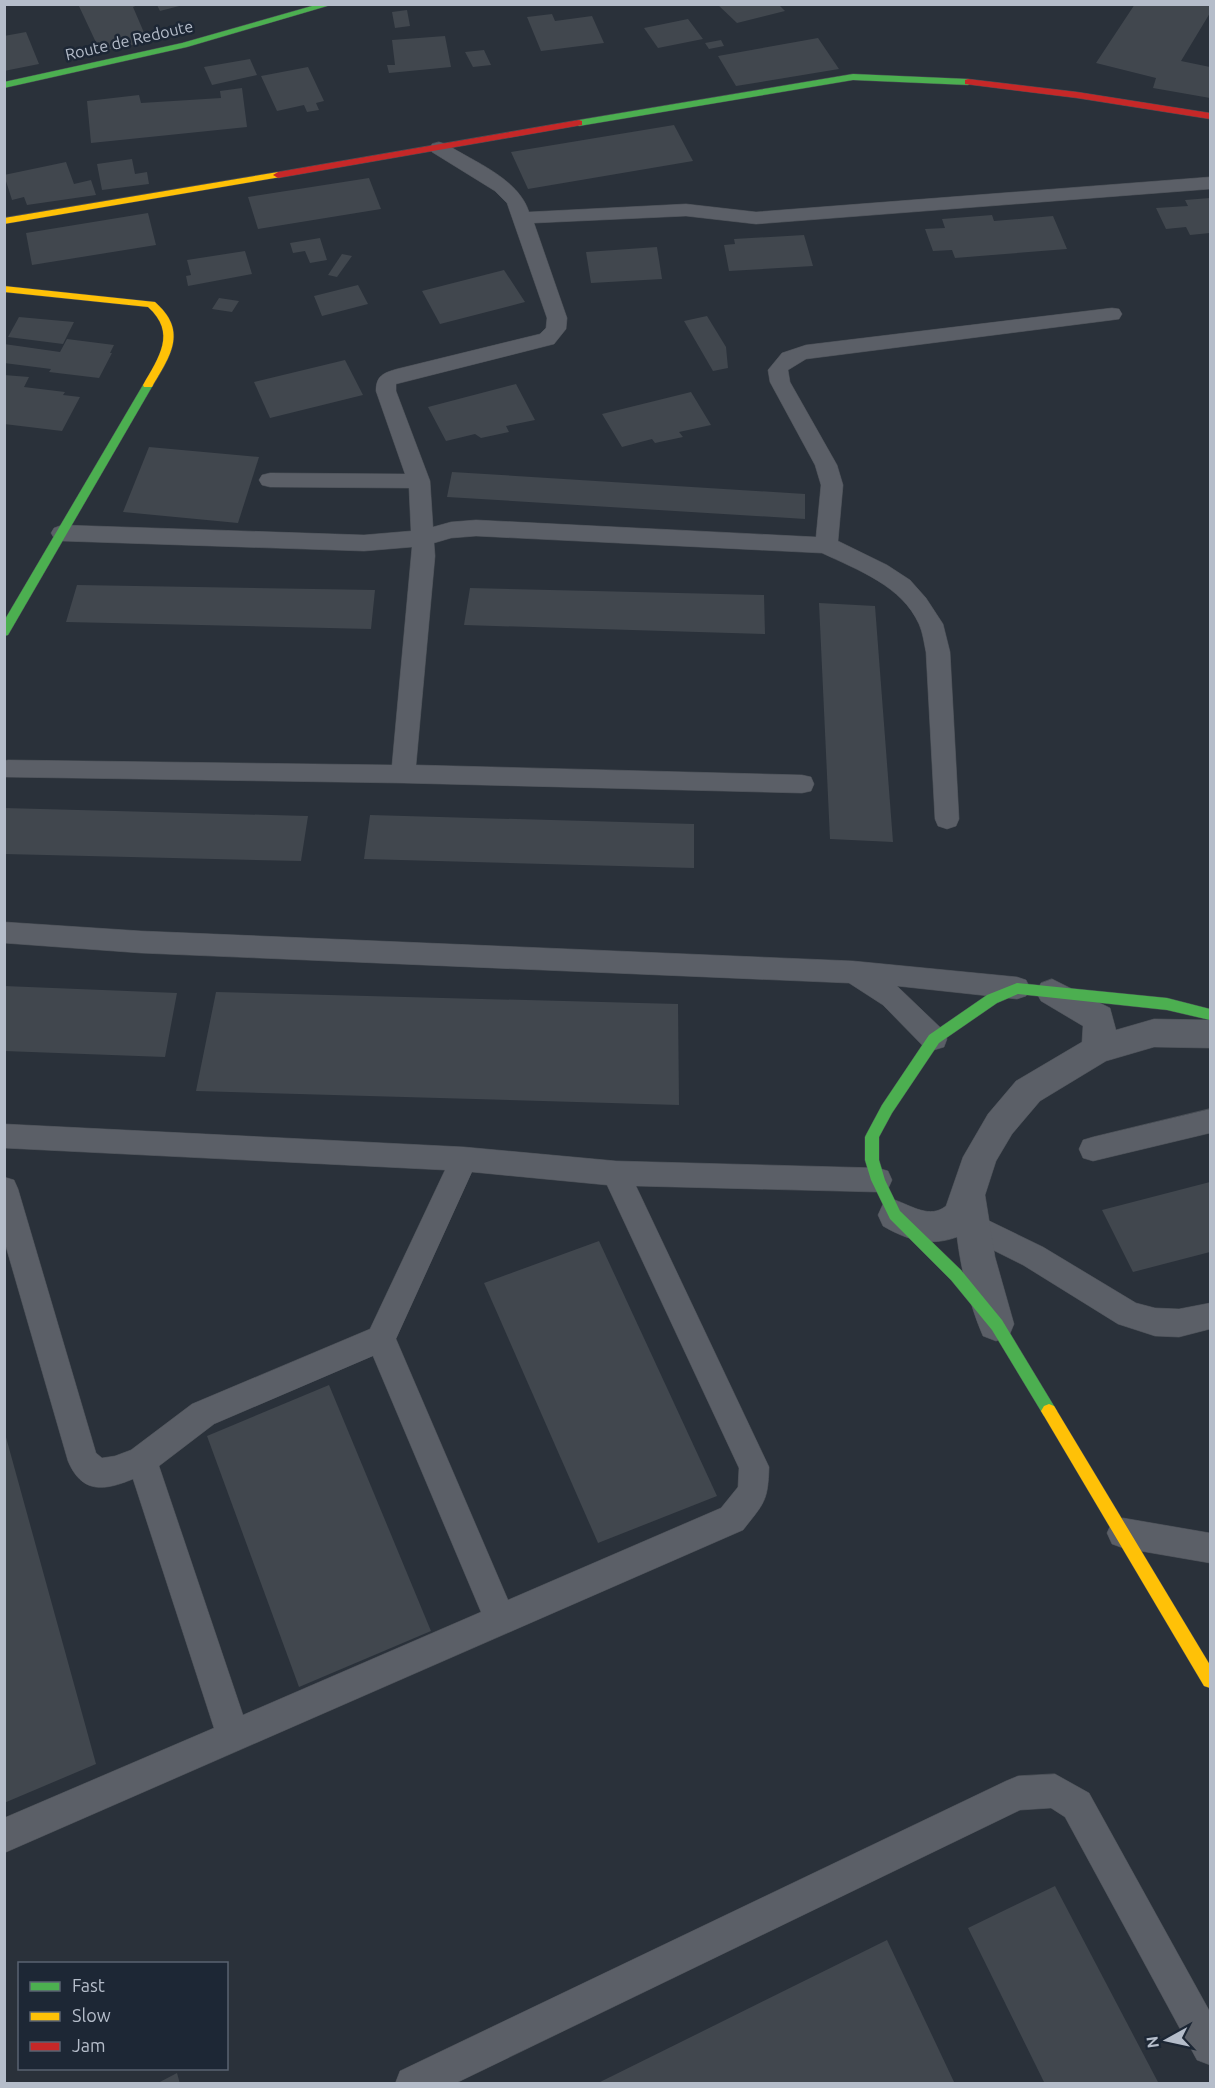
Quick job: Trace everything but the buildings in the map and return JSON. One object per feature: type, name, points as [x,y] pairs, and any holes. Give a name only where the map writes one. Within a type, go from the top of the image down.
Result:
[{"type":"street","name":"Route de Redoute","points":[[4,86],[184,45],[330,4]]},
{"type":"street","points":[[4,221],[853,77],[936,80],[1050,90],[1210,116]]},
{"type":"street","points":[[4,289],[151,304],[165,314],[170,333],[164,357],[4,632]]},
{"type":"street","points":[[1210,1014],[1167,1004],[1017,988],[992,999],[934,1039],[887,1108],[872,1137],[872,1160],[878,1180],[895,1215],[956,1275],[997,1325],[1210,1680]]},
{"type":"street","points":[[1052,992],[1098,1018],[1101,1026],[1096,1050]]},
{"type":"street","points":[[997,1325],[976,1257],[970,1210],[980,1157],[1000,1124],[1028,1091],[1096,1050],[1154,1034],[1210,1034]]},
{"type":"street","points":[[895,1215],[910,1225],[943,1226],[956,1220],[962,1212],[970,1210]]},
{"type":"lane","points":[[403,774],[424,556],[419,481],[386,391],[386,381],[397,376],[547,339],[556,329],[557,318],[524,218],[510,194],[438,148]]},
{"type":"lane","points":[[524,218],[686,210],[756,218],[1210,183]]},
{"type":"lane","points":[[826,545],[832,485],[826,465],[780,382],[778,370],[784,360],[795,354],[806,352],[1112,314]]},
{"type":"lane","points":[[270,480],[419,481]]},
{"type":"lane","points":[[62,533],[345,543],[423,538],[451,530],[476,528],[826,545],[879,571],[902,586],[931,624],[938,652],[947,819]]},
{"type":"lane","points":[[8,769],[403,774],[802,784]]},
{"type":"lane","points":[[4,932],[141,942],[853,972],[1017,988]]},
{"type":"lane","points":[[853,972],[892,997],[934,1039]]},
{"type":"lane","points":[[1093,1149],[1210,1121]]},
{"type":"lane","points":[[4,1136],[464,1159],[616,1173],[878,1180]]},
{"type":"lane","points":[[4,1189],[83,1461],[96,1474],[116,1472],[142,1460],[203,1414],[381,1339],[464,1159]]},
{"type":"lane","points":[[4,1836],[732,1519],[753,1492],[754,1467],[616,1173]]},
{"type":"lane","points":[[970,1210],[1033,1256],[1128,1314],[1155,1322],[1179,1323],[1210,1316]]},
{"type":"lane","points":[[381,1339],[500,1619]]},
{"type":"lane","points":[[142,1460],[233,1735]]},
{"type":"lane","points":[[1123,1533],[1210,1548]]},
{"type":"lane","points":[[413,2084],[1018,1793],[1055,1791],[1077,1805],[1207,2031]]},
{"type":"traffic: fast","points":[[4,85],[184,45],[330,4]]},
{"type":"traffic: fast","points":[[579,123],[853,77],[968,82]]},
{"type":"traffic: fast","points":[[4,632],[148,385]]},
{"type":"traffic: fast","points":[[1049,1411],[997,1325],[956,1275],[895,1215],[878,1180],[872,1160],[872,1137],[887,1109],[934,1039],[992,999],[1017,988],[1167,1004],[1210,1014]]},
{"type":"traffic: slow","points":[[4,221],[278,175]]},
{"type":"traffic: slow","points":[[4,289],[151,304],[161,313],[167,323],[169,343],[148,385]]},
{"type":"traffic: slow","points":[[1049,1411],[1210,1680]]},
{"type":"traffic: jam","points":[[968,82],[1077,95],[1210,116]]},
{"type":"traffic: jam","points":[[278,175],[579,123]]}]
